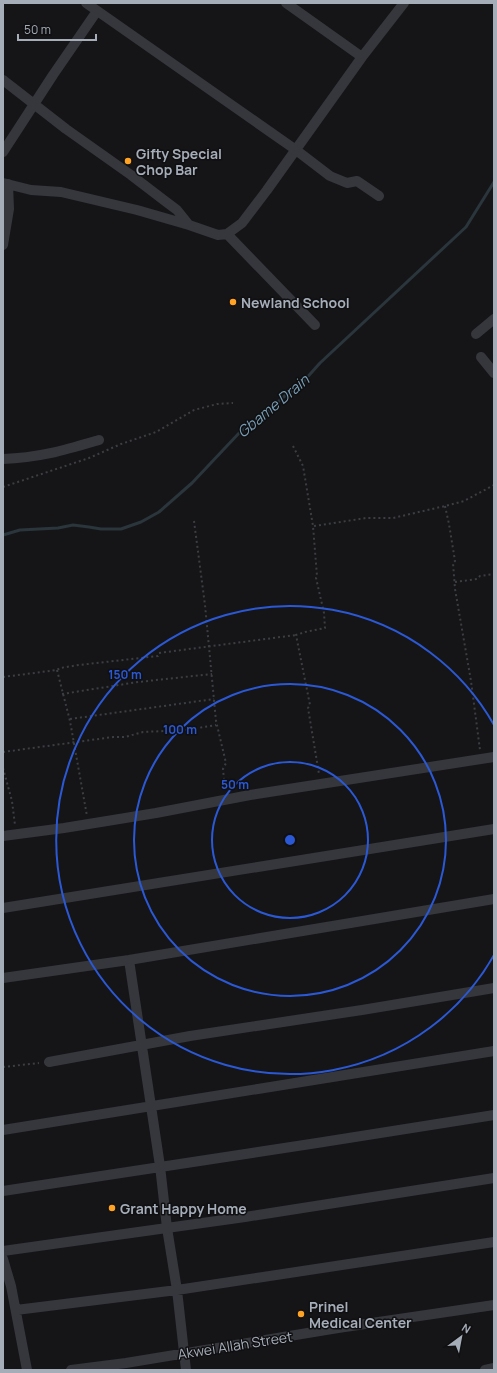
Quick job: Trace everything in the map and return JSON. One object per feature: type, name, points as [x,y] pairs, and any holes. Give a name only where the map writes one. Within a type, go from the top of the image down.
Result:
[{"type":"street","points":[[86,3],[296,150],[330,176],[347,183],[357,181],[379,196]]},
{"type":"street","points":[[286,3],[362,57]]},
{"type":"street","points":[[3,245],[9,209],[6,184],[30,190],[61,192],[136,210],[218,235],[228,234],[242,223],[362,57],[404,3]]},
{"type":"street","points":[[3,152],[97,11]]},
{"type":"street","points":[[3,80],[66,129],[165,200],[177,210],[189,225]]},
{"type":"street","points":[[228,234],[315,325]]},
{"type":"street","points":[[476,334],[494,319]]},
{"type":"street","points":[[481,357],[494,373]]},
{"type":"street","points":[[3,459],[23,459],[53,454],[99,440]]},
{"type":"street","points":[[3,836],[156,813],[226,799],[494,756]]},
{"type":"street","points":[[3,908],[494,829]]},
{"type":"street","points":[[3,978],[129,960],[494,899]]},
{"type":"street","points":[[129,960],[160,1166],[186,1370]]},
{"type":"street","points":[[49,1062],[190,1036],[494,988]]},
{"type":"street","points":[[3,1130],[494,1051]]},
{"type":"street","points":[[3,1191],[494,1115]]},
{"type":"street","points":[[3,1250],[167,1228],[494,1178]]},
{"type":"street","points":[[16,1310],[177,1290],[494,1242]]},
{"type":"street","points":[[3,1259],[7,1286],[16,1310],[27,1370]]},
{"type":"street","name":"Akwei Allah Street","points":[[71,1370],[183,1354],[494,1304]]},
{"type":"street","points":[[485,1370],[494,1368]]},
{"type":"path","points":[[3,487],[89,458],[121,444],[156,432],[194,410],[217,404],[233,403]]},
{"type":"path","points":[[3,677],[57,670],[79,664],[158,656],[159,653],[296,635],[325,628],[324,613],[316,578],[314,526],[303,466],[293,446]]},
{"type":"path","points":[[314,526],[366,518],[393,518],[464,501],[494,485]]},
{"type":"path","points":[[445,506],[450,524],[455,582],[482,759]]},
{"type":"path","points":[[194,521],[212,674],[216,725],[226,763],[223,769],[226,799]]},
{"type":"path","points":[[455,582],[477,579],[480,576],[494,574]]},
{"type":"path","points":[[296,635],[310,705],[308,708],[321,784]]},
{"type":"path","points":[[57,670],[62,694],[70,719],[88,824]]},
{"type":"path","points":[[62,694],[138,682],[212,674]]},
{"type":"path","points":[[70,719],[214,699]]},
{"type":"path","points":[[3,752],[125,736],[143,732],[165,730],[168,733],[216,725]]},
{"type":"path","points":[[3,768],[12,801],[16,834]]},
{"type":"path","points":[[3,1067],[49,1062]]},
{"type":"waterway","name":"Gbame Drain","points":[[3,535],[20,530],[58,528],[73,525],[101,529],[121,529],[141,522],[159,512],[192,483],[241,431],[260,420],[281,399],[303,382],[320,363],[466,227],[494,182]]},
{"type":"place","name":"Gifty Special Chop Bar","points":[[128,161]]},
{"type":"place","name":"Newland School","points":[[233,302]]},
{"type":"place","name":"Grant Happy Home","points":[[112,1208]]},
{"type":"place","name":"Prinel Medical Center","points":[[301,1314]]}]
